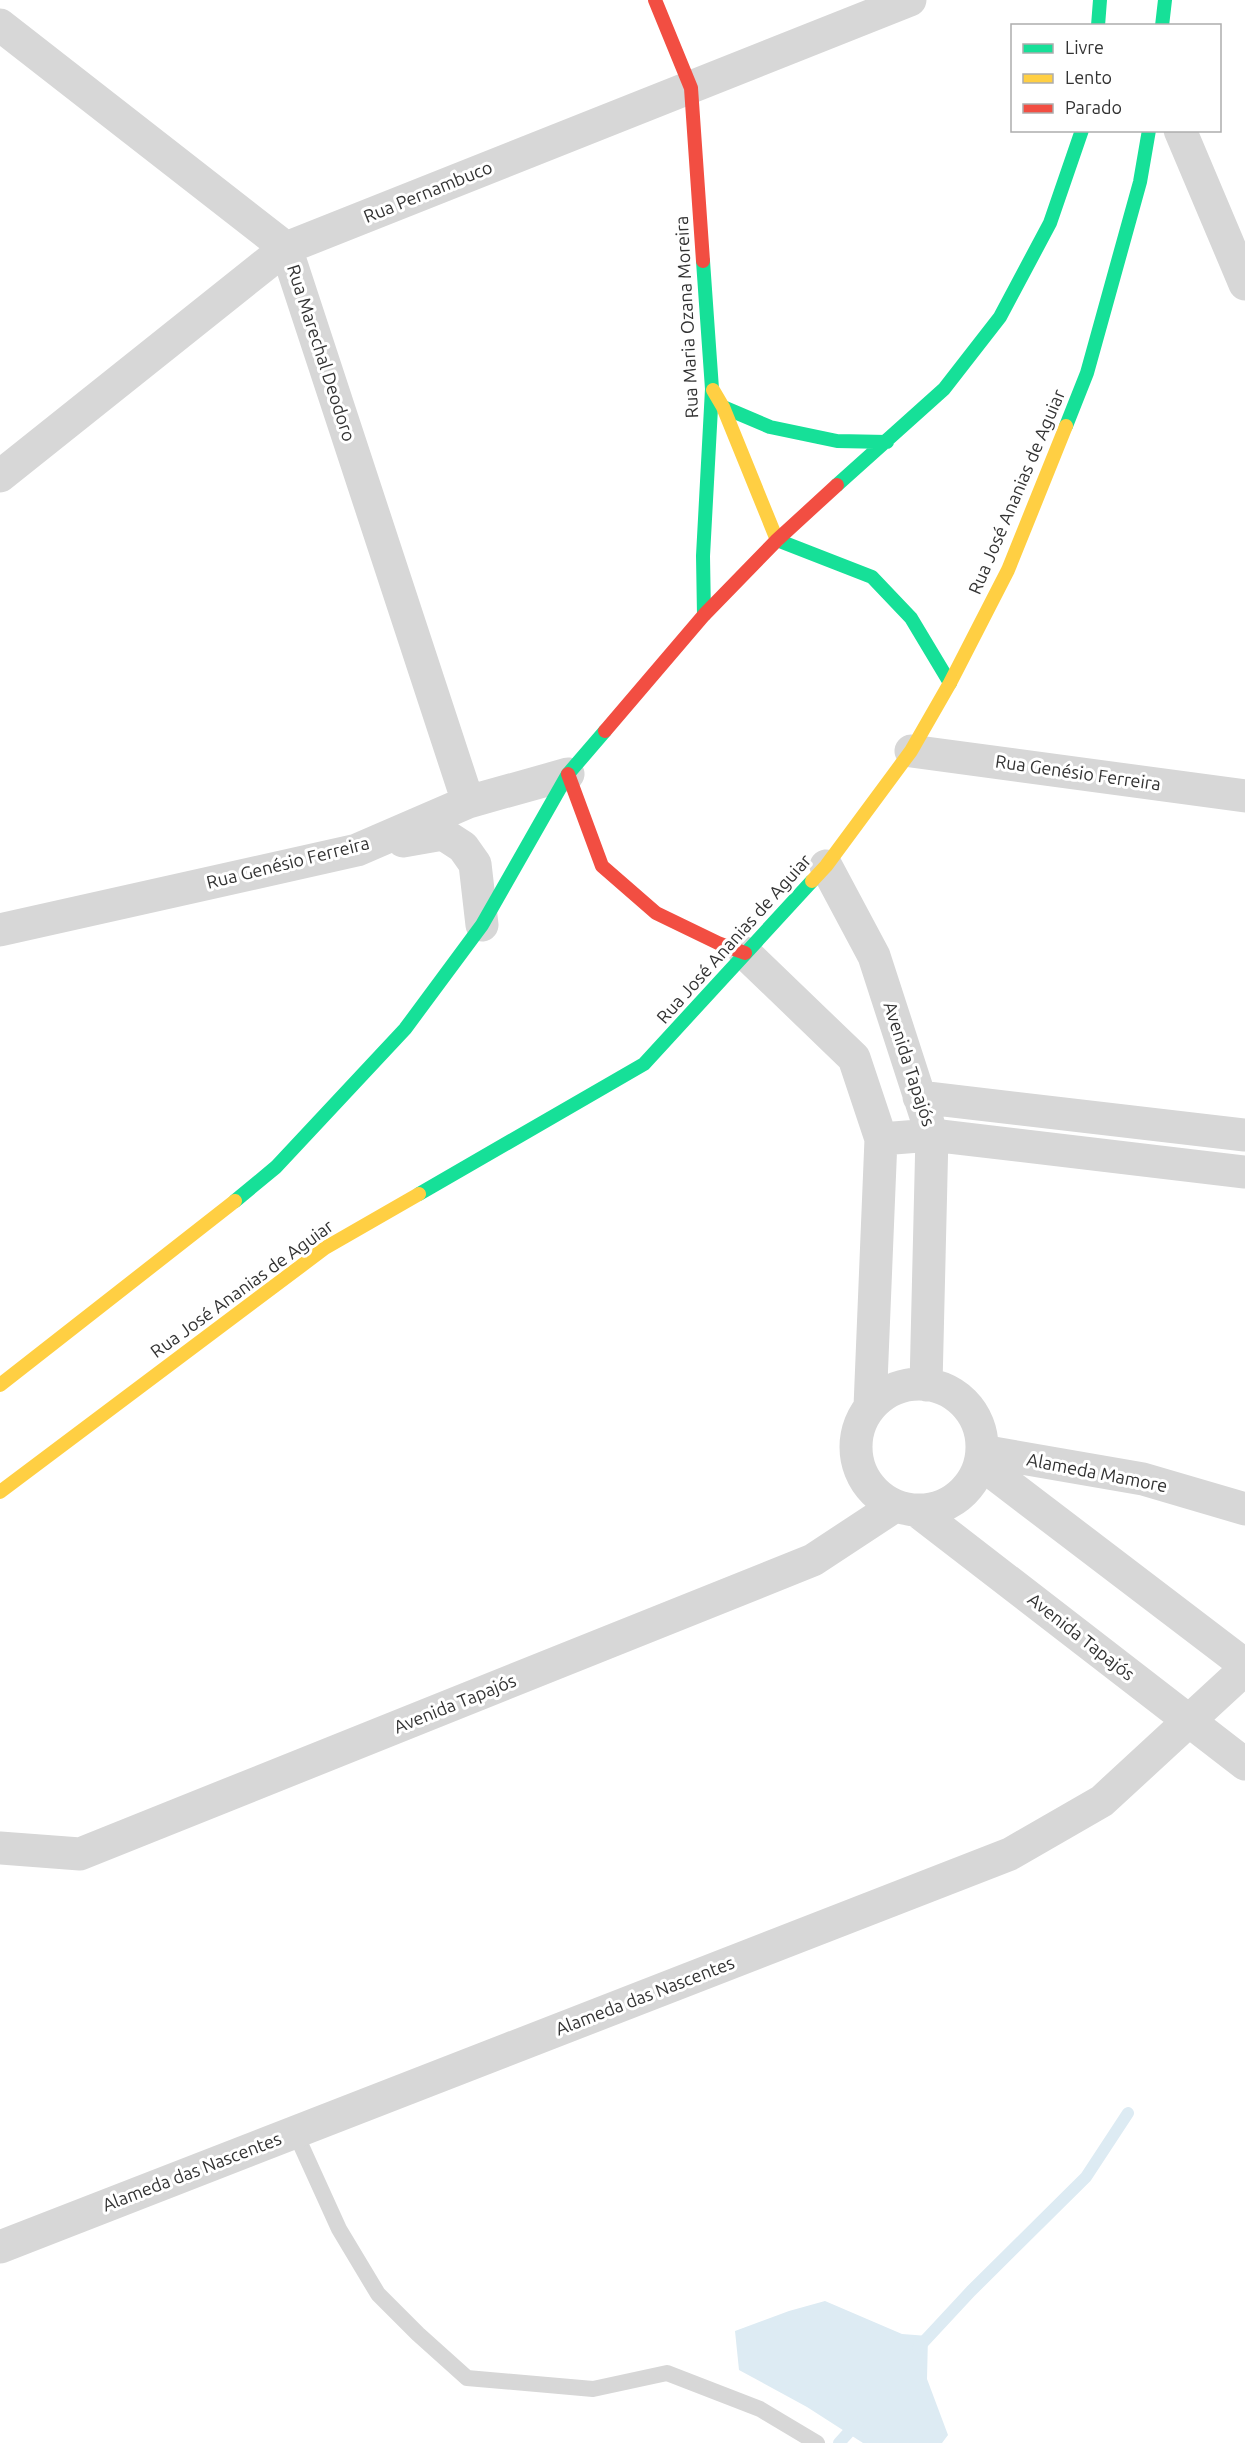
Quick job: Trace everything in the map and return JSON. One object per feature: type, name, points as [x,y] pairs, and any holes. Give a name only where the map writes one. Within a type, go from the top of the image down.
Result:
[{"type":"main road","name":"Rua Maria Ozana Moreira","points":[[655,0],[691,88],[712,389],[703,556],[704,615]]},
{"type":"main road","points":[[1098,24],[1100,0]]},
{"type":"main road","points":[[1162,24],[1165,0]]},
{"type":"main road","points":[[0,1385],[167,1256],[276,1167],[405,1029],[482,925],[568,774],[704,615],[777,540],[944,389],[1000,317],[1050,223],[1081,132]]},
{"type":"main road","name":"Rua José Ananias de Aguiar","points":[[0,1492],[325,1248],[644,1064],[826,866],[911,751],[950,683],[1008,570],[1087,373],[1140,182],[1149,132]]},
{"type":"main road","points":[[712,389],[723,406],[777,540],[872,577],[911,618],[950,683]]},
{"type":"main road","points":[[723,406],[770,427],[837,441],[887,442]]},
{"type":"main road","points":[[568,774],[602,866],[656,913],[718,943],[745,952]]},
{"type":"street","name":"Rua Pernambuco","points":[[0,476],[286,248],[910,0]]},
{"type":"street","name":"Rua Marechal Deodoro","points":[[0,25],[286,248],[468,802]]},
{"type":"street","points":[[1181,132],[1245,284]]},
{"type":"street","name":"Rua Genésio Ferreira","points":[[911,751],[1245,796]]},
{"type":"street","name":"Rua Genésio Ferreira","points":[[0,930],[357,850],[468,802],[568,774]]},
{"type":"street","points":[[357,850],[443,834],[463,847],[475,864],[482,925]]},
{"type":"street","name":"Avenida Tapajós","points":[[826,866],[874,956],[932,1135],[926,1385]]},
{"type":"street","points":[[745,952],[854,1058],[881,1139],[870,1407]]},
{"type":"street","points":[[919,1097],[1245,1134]]},
{"type":"street","points":[[881,1139],[932,1135],[1245,1172]]},
{"type":"street","points":[[926,1385],[948,1392],[967,1406],[979,1427],[981,1457],[972,1482],[957,1498],[937,1508],[906,1508],[877,1495],[865,1479],[857,1462],[856,1443],[860,1424],[870,1407],[885,1393],[904,1386],[926,1385]]},
{"type":"street","points":[[981,1457],[1245,1667]]},
{"type":"street","name":"Alameda Mamore","points":[[981,1457],[1143,1479],[1245,1509]]},
{"type":"street","name":"Avenida Tapajós","points":[[0,1848],[80,1854],[813,1560],[906,1508],[1245,1764]]},
{"type":"street","name":"Alameda das Nascentes","points":[[0,2247],[1010,1854],[1102,1801],[1245,1667]]},
{"type":"lane","points":[[295,2133],[339,2229],[378,2294],[467,2378],[593,2389],[667,2373],[760,2409],[817,2443]]},
{"type":"shaded area","points":[[825,2301],[902,2334],[928,2336],[927,2379],[948,2435],[942,2443],[863,2443],[807,2407],[739,2370],[735,2331],[789,2311]]},
{"type":"waterway","points":[[918,2348],[971,2291],[1086,2177],[1128,2113]]},
{"type":"waterway","points":[[839,2443],[858,2422]]},
{"type":"traffic: fast","points":[[1098,24],[1100,0]]},
{"type":"traffic: fast","points":[[1162,24],[1165,0]]},
{"type":"traffic: fast","points":[[837,485],[944,389],[1000,317],[1050,223],[1081,132]]},
{"type":"traffic: fast","points":[[1066,426],[1087,373],[1140,182],[1149,132]]},
{"type":"traffic: fast","points":[[703,261],[712,389],[703,556],[704,615]]},
{"type":"traffic: fast","points":[[723,407],[770,427],[837,441],[887,442]]},
{"type":"traffic: fast","points":[[777,540],[872,577],[911,618],[950,683]]},
{"type":"traffic: fast","points":[[235,1201],[276,1167],[405,1029],[482,925],[568,774],[605,731]]},
{"type":"traffic: fast","points":[[419,1194],[644,1064],[812,881]]},
{"type":"traffic: slow","points":[[713,390],[723,407],[777,540]]},
{"type":"traffic: slow","points":[[812,881],[826,866],[911,751],[950,683],[1008,570],[1066,426]]},
{"type":"traffic: slow","points":[[0,1492],[325,1248],[419,1194]]},
{"type":"traffic: slow","points":[[0,1385],[235,1201]]},
{"type":"traffic: jam","points":[[655,0],[691,88],[703,261]]},
{"type":"traffic: jam","points":[[605,731],[704,615],[777,540],[837,485]]},
{"type":"traffic: jam","points":[[568,774],[602,866],[656,913],[718,943],[745,953]]}]
